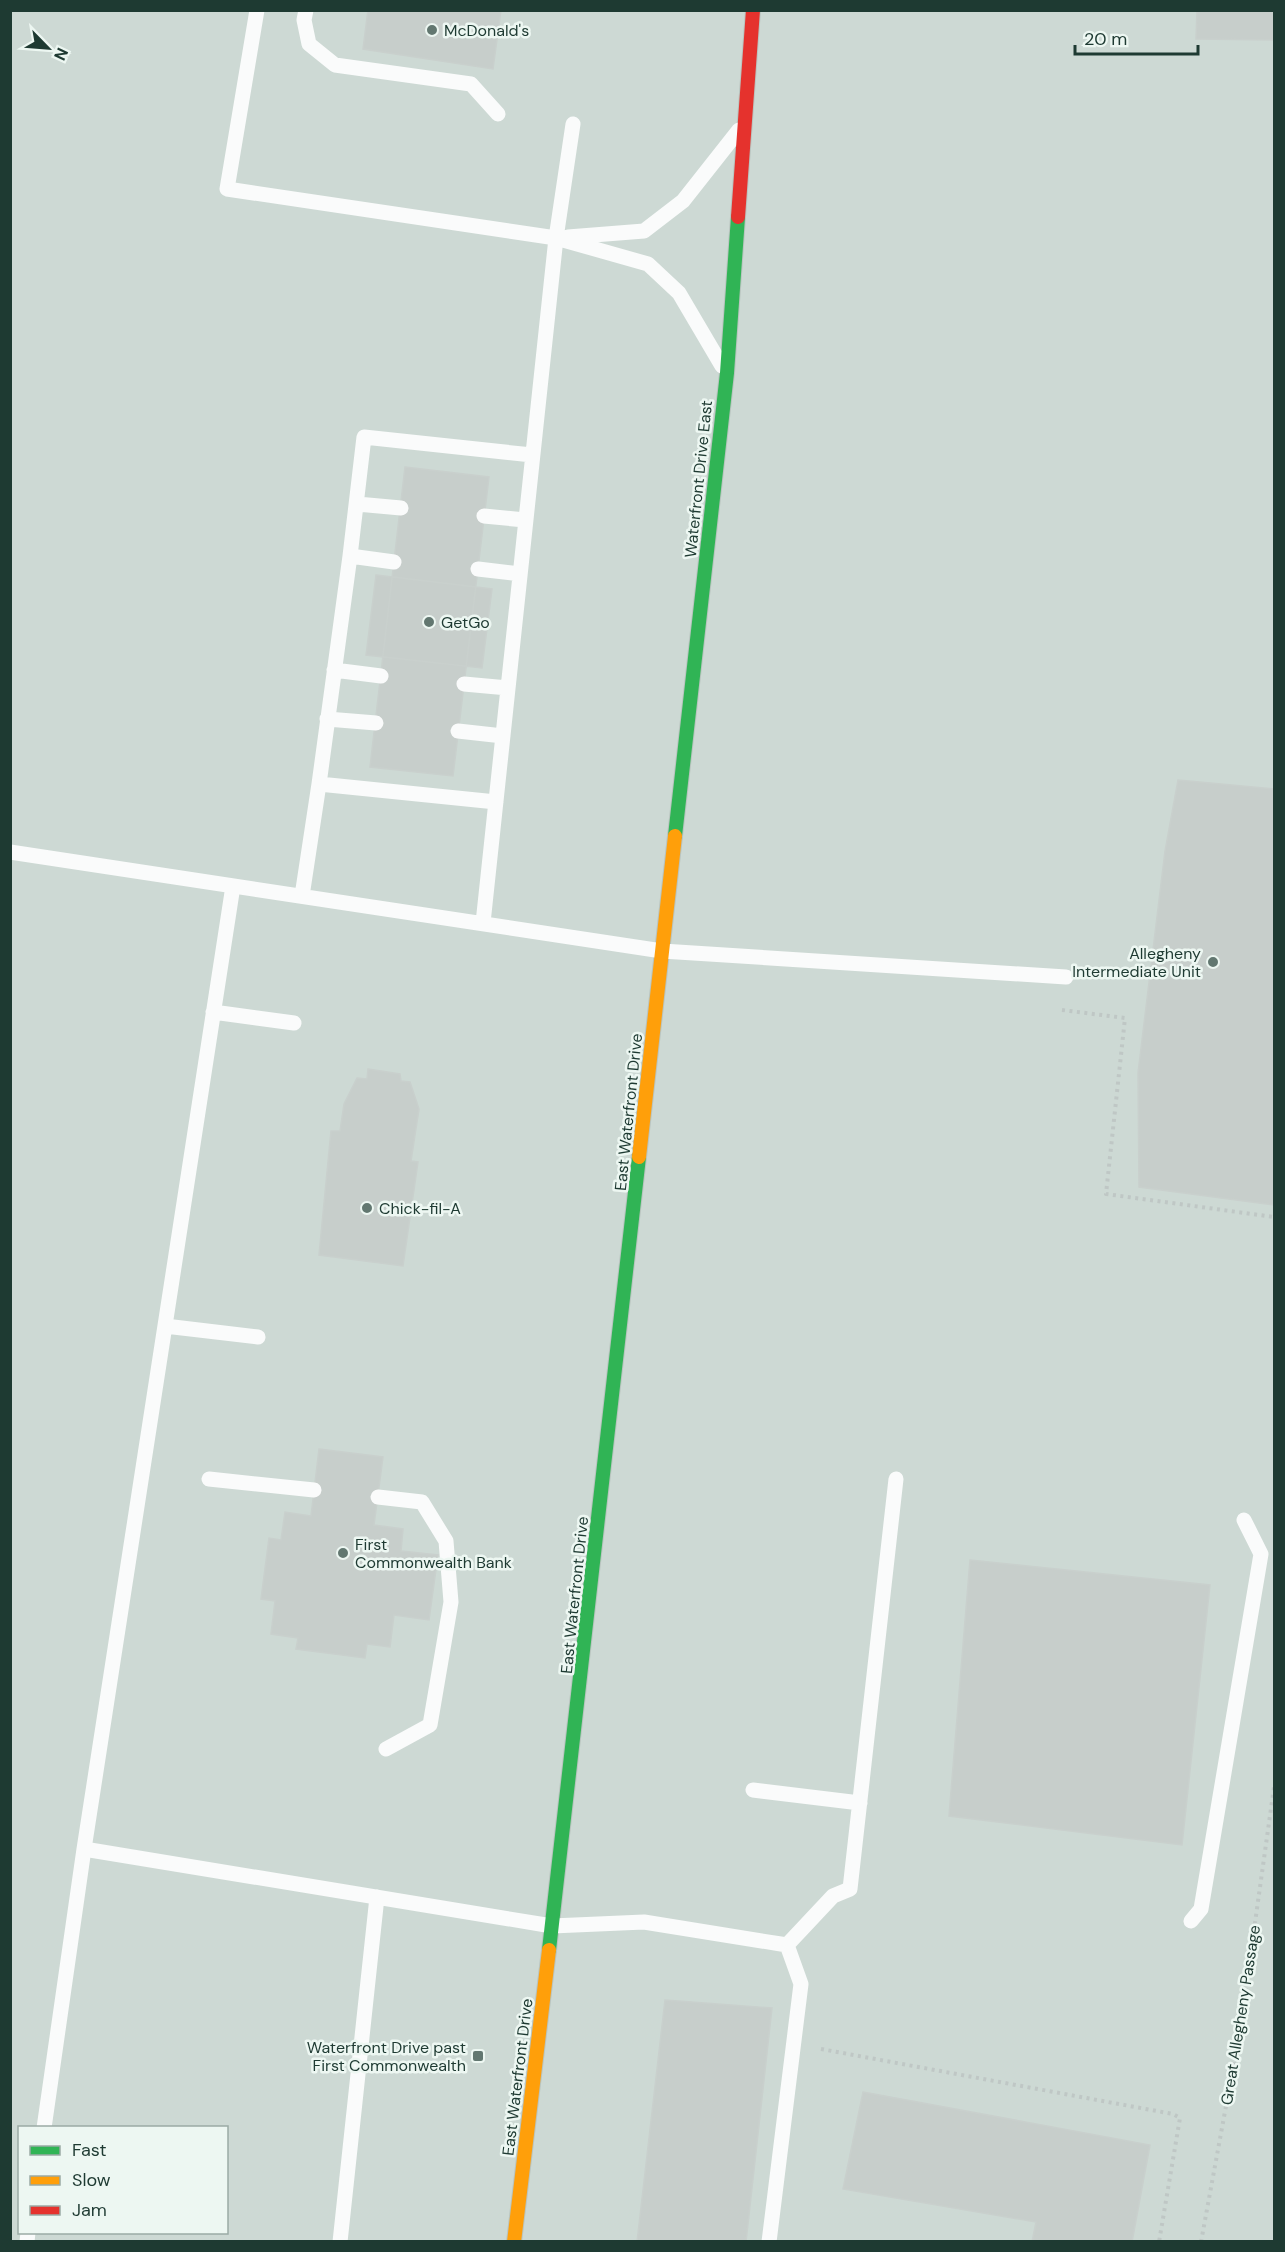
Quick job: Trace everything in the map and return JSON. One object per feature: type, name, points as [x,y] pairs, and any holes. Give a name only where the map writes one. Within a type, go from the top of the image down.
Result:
[{"type":"street","name":"Waterfront Drive East","points":[[662,951],[727,373],[753,10]]},
{"type":"street","name":"East Waterfront Drive","points":[[514,2241],[552,1926],[662,951]]},
{"type":"lane","points":[[257,10],[227,189],[556,238],[648,264],[679,293],[727,373]]},
{"type":"lane","points":[[306,10],[304,20],[309,44],[335,65],[471,84],[498,114]]},
{"type":"lane","points":[[556,238],[644,231],[683,201],[745,122]]},
{"type":"lane","points":[[483,923],[556,238],[573,124]]},
{"type":"lane","points":[[302,896],[320,784],[364,437],[532,455]]},
{"type":"lane","points":[[357,504],[401,508]]},
{"type":"lane","points":[[484,516],[525,520]]},
{"type":"lane","points":[[350,556],[394,562]]},
{"type":"lane","points":[[478,569],[520,574]]},
{"type":"lane","points":[[334,670],[381,676]]},
{"type":"lane","points":[[464,684],[508,688]]},
{"type":"lane","points":[[327,719],[376,723]]},
{"type":"lane","points":[[458,731],[503,736]]},
{"type":"lane","points":[[320,784],[496,802]]},
{"type":"lane","points":[[10,852],[662,951],[1065,977]]},
{"type":"lane","points":[[44,2126],[84,1849],[233,886]]},
{"type":"lane","points":[[213,1012],[294,1023]]},
{"type":"lane","points":[[165,1326],[258,1337]]},
{"type":"lane","points":[[209,1479],[314,1490]]},
{"type":"lane","points":[[787,1945],[833,1896],[850,1888],[896,1479]]},
{"type":"lane","points":[[378,1497],[422,1502],[446,1541],[451,1602],[430,1725],[386,1749]]},
{"type":"lane","points":[[1191,1921],[1201,1909],[1261,1554],[1244,1520]]},
{"type":"lane","points":[[753,1790],[860,1803]]},
{"type":"lane","points":[[84,1849],[552,1926],[644,1922],[787,1945]]},
{"type":"lane","points":[[340,2241],[354,2129],[377,1897]]},
{"type":"lane","points":[[769,2241],[801,1984],[787,1945]]},
{"type":"path","points":[[1062,1010],[1125,1018],[1106,1194],[1275,1217]]},
{"type":"path","name":"Great Allegheny Passage","points":[[1201,2241],[1240,2030],[1275,1787]]},
{"type":"path","points":[[814,2048],[1173,2114],[1180,2118],[1159,2241]]},
{"type":"shaded area","points":[[11,11],[1274,11],[1274,2241],[11,2242]]},
{"type":"building","name":"McDonald's","points":[[368,10],[501,10],[493,69],[363,49]]},
{"type":"building","points":[[1197,10],[1274,10],[1274,40],[1196,39]]},
{"type":"building","name":"GetGo","points":[[405,467],[489,477],[453,776],[370,767]]},
{"type":"building","name":"GetGo","points":[[376,575],[492,589],[482,668],[366,655]]},
{"type":"building","name":"Allegheny Intermediate Unit","points":[[1178,780],[1274,789],[1274,1205],[1139,1187],[1138,1073],[1165,851]]},
{"type":"building","name":"Chick-fil-A","points":[[368,1069],[400,1074],[401,1081],[410,1082],[419,1109],[411,1161],[418,1162],[403,1266],[319,1255],[331,1131],[340,1131],[344,1104],[357,1078],[367,1079]]},
{"type":"building","name":"First Commonwealth Bank","points":[[319,1449],[383,1457],[374,1525],[403,1529],[401,1551],[438,1555],[429,1620],[394,1615],[390,1647],[367,1644],[365,1658],[296,1649],[298,1638],[271,1634],[275,1601],[261,1599],[269,1538],[281,1540],[285,1512],[311,1516]]},
{"type":"building","points":[[970,1560],[1210,1585],[1182,1845],[949,1816]]},
{"type":"building","points":[[665,2000],[772,2008],[746,2242],[637,2242]]},
{"type":"building","points":[[863,2092],[1150,2145],[1132,2242],[1032,2242],[1036,2222],[843,2189]]},
{"type":"traffic: fast","points":[[675,836],[727,373],[738,217]]},
{"type":"traffic: fast","points":[[549,1950],[639,1157]]},
{"type":"traffic: slow","points":[[639,1157],[675,836]]},
{"type":"traffic: slow","points":[[514,2242],[549,1950]]},
{"type":"traffic: jam","points":[[738,217],[753,10]]},
{"type":"place","name":"McDonald's","points":[[432,30]]},
{"type":"place","name":"GetGo","points":[[429,622]]},
{"type":"place","name":"Allegheny Intermediate Unit","points":[[1213,962]]},
{"type":"place","name":"Chick-fil-A","points":[[367,1208]]},
{"type":"place","name":"First Commonwealth Bank","points":[[343,1553]]},
{"type":"place","name":"Waterfront Drive past First Commonwealth","points":[[478,2056]]}]
